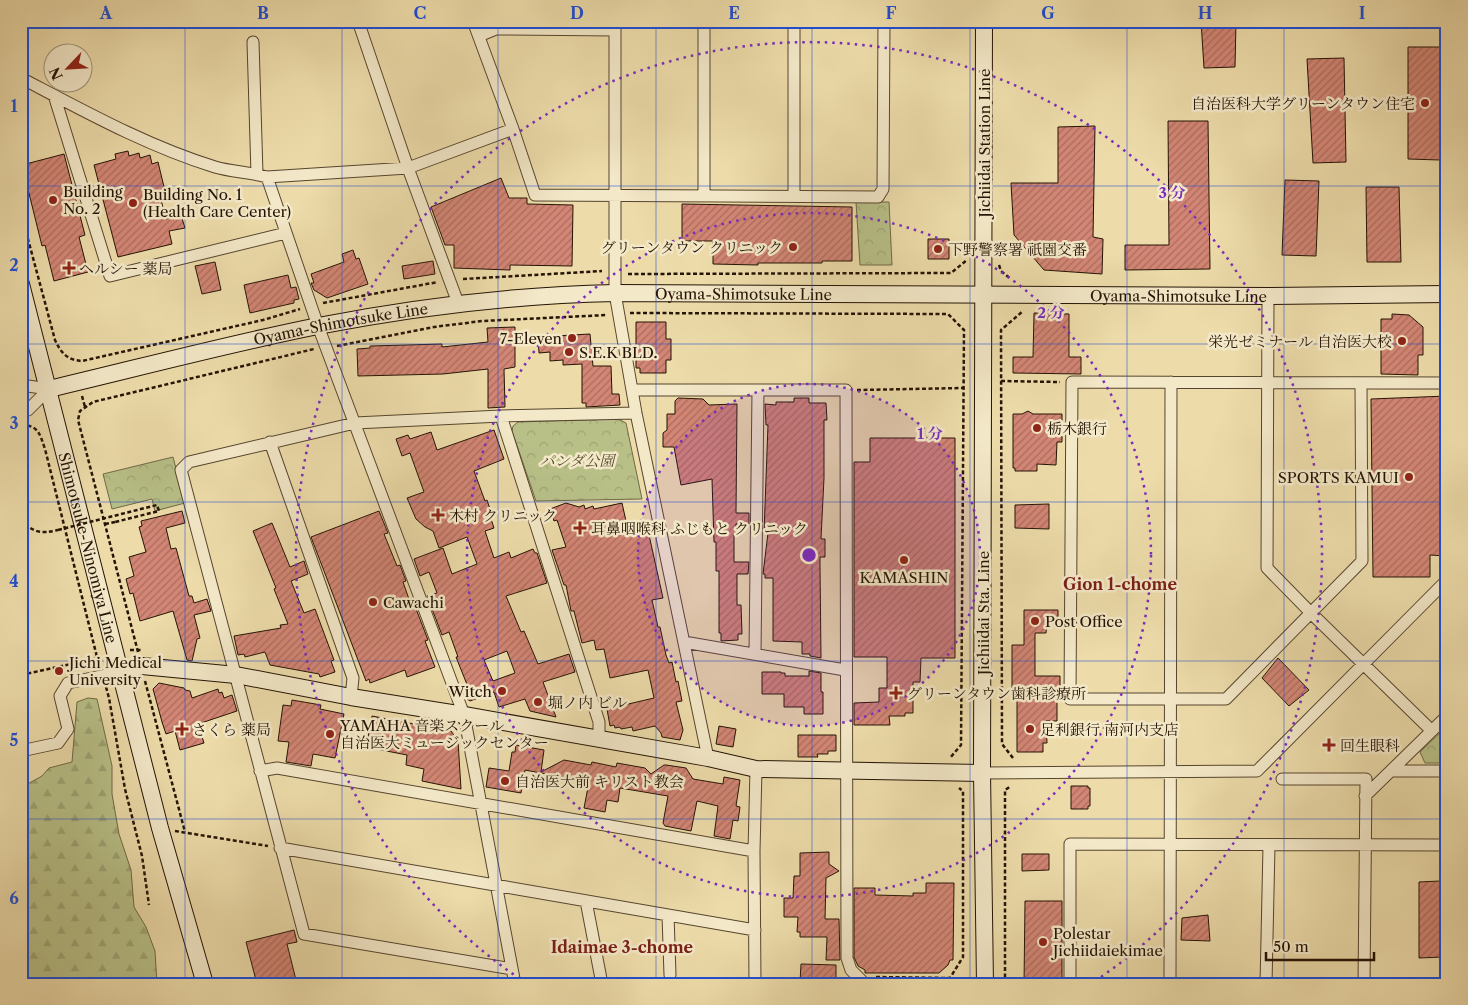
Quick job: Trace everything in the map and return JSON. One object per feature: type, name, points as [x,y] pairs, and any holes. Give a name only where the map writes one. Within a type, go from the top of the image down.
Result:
[{"type":"main road","name":"Jichiidai Station Line","points":[[984,21],[984,294]]},
{"type":"main road","name":"Shimotsuke-Ninomiya Line","points":[[21,284],[160,828],[205,984]]},
{"type":"main road","name":"Oyama-Shimotsuke Line","points":[[49,389],[318,326],[458,303],[516,297],[614,293],[1268,296],[1447,294]]},
{"type":"main road","name":"Jichiidai Sta. Line","points":[[984,294],[982,773],[985,984]]},
{"type":"main road","points":[[121,672],[142,666],[236,675],[350,697],[464,715],[756,768],[982,773]]},
{"type":"main road","points":[[974,984],[980,976],[984,962]]},
{"type":"street","points":[[358,21],[408,168],[458,303]]},
{"type":"street","points":[[473,21],[535,195],[704,196],[878,196],[883,189],[884,21]]},
{"type":"street","points":[[704,21],[704,196]]},
{"type":"street","points":[[794,21],[794,196]]},
{"type":"street","points":[[478,36],[496,29],[615,26],[614,293],[636,413],[708,758]]},
{"type":"street","points":[[253,42],[262,175],[286,233],[326,348],[464,715],[515,984]]},
{"type":"street","points":[[21,78],[144,141],[216,167],[262,175],[408,168],[513,129]]},
{"type":"street","points":[[54,95],[110,276],[286,233]]},
{"type":"street","points":[[1268,296],[1267,568],[1432,731]]},
{"type":"street","points":[[1361,383],[1362,561],[1226,699],[1070,699],[1072,382],[1447,383]]},
{"type":"street","points":[[1170,984],[1171,382]]},
{"type":"street","points":[[21,384],[49,389]]},
{"type":"street","points":[[28,410],[49,389]]},
{"type":"street","points":[[632,390],[846,390],[847,958],[851,970],[869,981]]},
{"type":"street","points":[[755,653],[758,391]]},
{"type":"street","points":[[512,969],[304,934],[181,470],[189,462],[355,423],[501,416],[636,413]]},
{"type":"street","points":[[501,416],[599,722],[598,740]]},
{"type":"street","points":[[270,442],[353,678],[350,697]]},
{"type":"street","points":[[982,773],[1257,772],[1447,580]]},
{"type":"street","points":[[684,642],[845,670]]},
{"type":"street","points":[[21,751],[58,743],[68,730],[60,696],[68,683],[121,672]]},
{"type":"street","points":[[1365,796],[1447,716]]},
{"type":"street","points":[[260,772],[278,768],[754,851]]},
{"type":"street","points":[[755,984],[754,851],[756,768]]},
{"type":"street","points":[[1392,771],[1447,770]]},
{"type":"street","points":[[1282,779],[1366,779],[1364,984]]},
{"type":"street","points":[[1070,984],[1070,844],[1447,845]]},
{"type":"street","points":[[1266,984],[1269,846]]},
{"type":"street","points":[[280,848],[755,930]]},
{"type":"street","points":[[586,901],[602,984]]},
{"type":"street","points":[[668,914],[670,975]]},
{"type":"path","points":[[21,213],[55,340],[67,358],[82,361],[263,320],[323,303],[449,280],[602,271],[637,275],[951,273],[967,262]]},
{"type":"path","points":[[999,263],[1001,272],[1011,279],[1018,281]]},
{"type":"path","points":[[1013,758],[1002,744],[1001,330],[1023,310]]},
{"type":"path","points":[[137,650],[78,420],[80,411],[93,402],[318,348],[482,321],[618,313],[948,314],[964,330],[961,745]]},
{"type":"path","points":[[1001,382],[1072,382]]},
{"type":"path","points":[[846,390],[963,388]]},
{"type":"path","points":[[21,426],[32,425],[37,430],[45,449],[97,658],[109,698],[125,789],[142,856],[148,905]]},
{"type":"path","points":[[21,519],[36,532],[46,533],[157,505],[159,511],[105,524]]},
{"type":"path","points":[[21,676],[97,658]]},
{"type":"path","points":[[145,679],[185,832]]},
{"type":"path","points":[[869,981],[950,978],[963,957],[963,791],[956,785]]},
{"type":"path","points":[[1005,984],[1005,790],[1011,785]]},
{"type":"path","points":[[160,828],[280,848]]},
{"type":"green space","points":[[856,202],[889,202],[892,265],[860,265]]},
{"type":"green space","name":"パンダ公園","points":[[618,419],[626,423],[642,499],[536,501],[512,431],[513,426],[518,422]]},
{"type":"green space","points":[[173,457],[185,503],[155,511],[152,499],[112,509],[103,474]]},
{"type":"green space","points":[[88,698],[97,699],[112,766],[112,794],[119,834],[131,870],[134,907],[146,927],[155,951],[157,984],[21,984],[21,782],[24,786],[42,776],[49,768],[72,762],[77,702]]},
{"type":"green space","points":[[1447,726],[1447,763],[1425,763],[1420,752]]},
{"type":"building","points":[[1201,21],[1236,21],[1235,67],[1204,68]]},
{"type":"building","name":"自治医科大学グリーンタウン住宅","points":[[1408,47],[1444,47],[1440,160],[1408,159]]},
{"type":"building","name":"自治医科大学グリーンタウン住宅","points":[[1344,58],[1346,162],[1313,163],[1307,59]]},
{"type":"building","points":[[1168,121],[1208,121],[1210,269],[1125,270],[1125,245],[1169,245]]},
{"type":"building","points":[[1095,126],[1093,237],[1103,239],[1102,274],[1044,270],[1014,235],[1011,183],[1058,183],[1058,127]]},
{"type":"building","name":"Building No. 1 (Health Care Center)","points":[[128,151],[129,156],[139,153],[140,158],[150,155],[152,164],[158,162],[165,191],[159,192],[166,219],[181,215],[185,228],[169,231],[172,244],[118,257],[94,165],[116,159],[115,154]]},
{"type":"building","name":"Building No. 2","points":[[64,154],[85,235],[79,237],[88,272],[54,281],[45,245],[42,246],[22,165]]},
{"type":"building","points":[[501,178],[509,198],[527,198],[527,204],[573,205],[572,266],[510,265],[510,270],[454,268],[454,245],[445,245],[431,207]]},
{"type":"building","points":[[1285,180],[1319,181],[1316,256],[1282,255]]},
{"type":"building","points":[[1366,187],[1399,187],[1401,262],[1367,262]]},
{"type":"building","points":[[682,204],[852,207],[852,261],[758,263],[758,265],[713,264],[713,241],[682,241]]},
{"type":"building","name":"下野警察署 祇園交番","points":[[928,239],[949,239],[949,259],[928,259]]},
{"type":"building","points":[[353,250],[356,259],[359,258],[368,284],[327,298],[314,290],[311,283],[314,283],[311,274],[344,262],[342,254]]},
{"type":"building","points":[[433,261],[435,274],[404,279],[402,266]]},
{"type":"building","points":[[215,262],[221,290],[202,294],[195,266]]},
{"type":"building","points":[[288,275],[291,288],[296,287],[299,299],[294,300],[294,303],[250,313],[244,285]]},
{"type":"building","points":[[1034,313],[1069,314],[1069,357],[1081,357],[1081,374],[1013,373],[1013,357],[1033,357]]},
{"type":"building","name":"栄光ゼミナール 自治医大校","points":[[1392,314],[1409,315],[1423,327],[1423,355],[1418,355],[1418,375],[1381,374],[1381,319],[1392,319]]},
{"type":"building","points":[[636,322],[666,322],[666,339],[671,339],[671,360],[666,360],[666,373],[640,373],[640,368],[636,368]]},
{"type":"building","points":[[515,327],[515,367],[504,369],[505,407],[488,408],[488,369],[443,374],[358,376],[357,349],[370,348],[370,346],[442,344],[442,347],[488,342],[487,328]]},
{"type":"building","points":[[590,334],[593,366],[611,366],[612,394],[619,394],[620,405],[586,407],[586,403],[582,403],[582,364],[563,365],[563,360],[550,361],[550,352],[539,353],[538,337]]},
{"type":"building","name":"SPORTS KAMUI","points":[[1447,396],[1447,556],[1430,555],[1430,577],[1373,577],[1371,399]]},
{"type":"building","points":[[678,398],[703,399],[709,405],[737,404],[736,513],[749,513],[749,524],[736,524],[736,535],[734,535],[734,562],[749,562],[748,574],[737,574],[737,605],[741,605],[742,634],[738,634],[738,640],[721,641],[721,633],[719,633],[719,571],[716,571],[712,479],[681,485],[674,447],[663,447],[663,433],[667,430],[667,414],[675,414],[675,401]]},
{"type":"building","points":[[794,398],[809,398],[809,403],[826,403],[827,420],[824,420],[821,539],[825,539],[825,557],[820,557],[821,658],[810,656],[810,654],[802,654],[802,642],[773,641],[773,578],[765,578],[765,574],[763,574],[768,533],[764,533],[768,425],[766,425],[765,404],[776,405],[776,402],[794,402]]},
{"type":"building","points":[[1028,411],[1033,414],[1062,414],[1062,442],[1057,442],[1056,465],[1037,464],[1037,471],[1015,471],[1015,468],[1013,468],[1013,414],[1022,414]]},
{"type":"building","points":[[494,430],[504,459],[474,471],[492,515],[490,516],[494,528],[485,531],[494,558],[509,552],[511,558],[533,549],[537,553],[547,583],[506,596],[521,632],[524,631],[538,664],[569,654],[575,672],[543,682],[556,717],[530,711],[525,699],[499,707],[494,692],[470,701],[466,698],[462,689],[468,687],[456,657],[458,657],[449,632],[442,635],[427,596],[437,593],[429,572],[420,576],[414,559],[443,548],[452,574],[477,564],[467,537],[439,548],[433,531],[416,519],[407,498],[424,492],[410,453],[402,456],[396,439],[408,435],[410,439],[431,432],[437,450]],"holes":[[[507,651],[515,673],[493,681],[484,660]]]},
{"type":"building","name":"KAMASHIN","points":[[870,438],[955,438],[955,658],[921,658],[920,682],[913,682],[913,713],[905,713],[905,716],[889,716],[890,725],[854,725],[854,703],[879,702],[879,688],[887,688],[887,657],[854,657],[854,462],[870,462]]},
{"type":"building","points":[[566,503],[579,507],[584,505],[585,509],[593,506],[594,509],[622,503],[628,530],[647,526],[663,598],[652,600],[666,655],[669,663],[672,662],[682,701],[676,702],[683,730],[680,740],[662,737],[655,726],[633,731],[632,727],[621,729],[620,727],[615,728],[614,725],[610,726],[607,709],[654,698],[648,670],[610,678],[604,649],[596,650],[594,640],[582,643],[574,611],[571,611],[566,585],[564,585],[552,550],[566,547],[557,520],[554,521],[550,509]]},
{"type":"building","points":[[1049,504],[1049,529],[1015,528],[1015,505]]},
{"type":"building","points":[[182,511],[185,523],[166,528],[171,549],[176,548],[189,596],[192,596],[194,603],[207,599],[211,611],[194,615],[200,638],[197,639],[192,661],[187,660],[173,611],[140,621],[133,593],[130,594],[126,579],[134,576],[129,557],[146,552],[139,527],[142,526],[141,521]]},
{"type":"building","name":"Cawachi","points":[[379,511],[388,533],[384,534],[397,566],[400,565],[406,581],[403,582],[410,602],[413,601],[428,640],[425,641],[435,667],[407,677],[405,670],[370,683],[369,679],[366,681],[311,537]]},
{"type":"building","points":[[272,523],[290,567],[304,561],[308,574],[291,581],[304,613],[315,609],[334,660],[331,661],[335,672],[320,677],[319,674],[270,665],[265,652],[245,657],[244,654],[238,655],[234,636],[281,628],[280,625],[288,624],[253,531]]},
{"type":"building","points":[[1024,610],[1058,610],[1058,621],[1047,621],[1046,633],[1035,633],[1035,676],[1060,676],[1060,692],[1057,692],[1057,721],[1046,721],[1047,743],[1043,743],[1043,752],[1017,752],[1017,692],[1012,692],[1012,645],[1024,645]]},
{"type":"building","points":[[1278,658],[1309,690],[1289,706],[1262,678]]},
{"type":"building","points":[[809,671],[821,673],[823,714],[804,714],[804,707],[784,707],[784,694],[762,694],[762,672],[781,672],[785,673],[785,676],[809,676]]},
{"type":"building","points":[[159,683],[184,688],[190,691],[192,698],[218,689],[219,693],[222,692],[224,698],[232,695],[237,711],[198,724],[204,743],[180,750],[175,731],[166,734],[162,722],[153,689]]},
{"type":"building","points":[[292,700],[321,705],[320,709],[344,714],[335,758],[313,754],[311,766],[286,762],[289,742],[278,741],[283,705],[291,706]]},
{"type":"building","points":[[372,716],[451,731],[458,741],[461,789],[422,781],[424,769],[406,765],[407,755],[366,747]]},
{"type":"building","points":[[719,726],[736,729],[733,747],[716,744]]},
{"type":"building","points":[[798,735],[836,735],[836,751],[828,751],[828,754],[817,754],[818,757],[798,757]]},
{"type":"building","points":[[516,745],[544,750],[541,772],[564,760],[591,765],[592,762],[616,767],[617,763],[645,768],[651,774],[666,765],[686,768],[693,779],[723,784],[724,777],[740,780],[736,806],[740,807],[738,821],[733,820],[730,839],[714,836],[718,806],[697,801],[691,831],[665,826],[663,823],[668,796],[620,788],[618,802],[607,800],[605,812],[584,808],[589,782],[525,770],[521,793],[486,787],[489,768],[509,771],[512,752],[515,752]]},
{"type":"building","points":[[1071,786],[1088,786],[1090,788],[1090,806],[1088,806],[1088,809],[1071,809]]},
{"type":"building","points":[[829,852],[829,864],[839,871],[826,878],[825,919],[839,919],[840,960],[826,960],[827,937],[800,937],[800,932],[797,932],[798,917],[784,917],[784,898],[793,898],[794,876],[800,876],[800,853]]},
{"type":"building","points":[[1022,854],[1049,854],[1049,870],[1022,871]]},
{"type":"building","points":[[1440,881],[1443,957],[1419,958],[1419,882]]},
{"type":"building","points":[[926,883],[954,883],[953,960],[950,960],[948,965],[939,973],[865,973],[865,970],[858,966],[854,957],[854,888],[875,888],[875,895],[913,896],[913,893],[926,893]]},
{"type":"building","name":"Polestar Jichiidaiekimae","points":[[1025,901],[1062,901],[1062,984],[1024,984]]},
{"type":"building","points":[[1208,915],[1210,941],[1181,940],[1182,918]]},
{"type":"building","points":[[294,930],[297,942],[287,944],[297,984],[257,984],[246,942]]},
{"type":"building","points":[[801,964],[836,965],[836,983],[800,982]]},
{"type":"place","name":"自治医科大学グリーンタウン住宅","points":[[1425,103]]},
{"type":"place","name":"Building No. 2","points":[[53,200]]},
{"type":"place","name":"Building No. 1 (Health Care Center)","points":[[133,203]]},
{"type":"place","name":"グリーンタウン クリニック","points":[[793,247]]},
{"type":"place","name":"下野警察署 祇園交番","points":[[938,249]]},
{"type":"place","name":"ヘルシー 薬局","points":[[69,268]]},
{"type":"place","name":"7-Eleven","points":[[572,338]]},
{"type":"place","name":"栄光ゼミナール 自治医大校","points":[[1402,341]]},
{"type":"place","name":"S.E.K BLD.","points":[[569,352]]},
{"type":"place","name":"栃木銀行","points":[[1037,428]]},
{"type":"place","name":"SPORTS KAMUI","points":[[1409,477]]},
{"type":"place","name":"木村 クリニック","points":[[438,515]]},
{"type":"place","name":"耳鼻咽喉科 ふじもと クリニック","points":[[580,528]]},
{"type":"place","name":"KAMASHIN","points":[[904,560]]},
{"type":"place","name":"Cawachi","points":[[373,602]]},
{"type":"place","name":"Post Office","points":[[1035,621]]},
{"type":"place","name":"Jichi Medical University","points":[[59,671]]},
{"type":"place","name":"Witch","points":[[502,691]]},
{"type":"place","name":"グリーンタウン歯科診療所","points":[[896,693]]},
{"type":"place","name":"堀ノ内 ビル","points":[[538,702]]},
{"type":"place","name":"さくら 薬局","points":[[182,729]]},
{"type":"place","name":"足利銀行 南河内支店","points":[[1030,729]]},
{"type":"place","name":"YAMAHA 音楽スクール 自治医大ミュージックセンター","points":[[330,734]]},
{"type":"place","name":"回生眼科","points":[[1329,745]]},
{"type":"place","name":"自治医大前 キリスト教会","points":[[505,781]]},
{"type":"place","name":"Polestar Jichiidaiekimae","points":[[1043,942]]},
{"type":"district","name":"Gion 1-chome","points":[[1120,584]]},
{"type":"district","name":"Idaimae 3-chome","points":[[622,947]]}]
